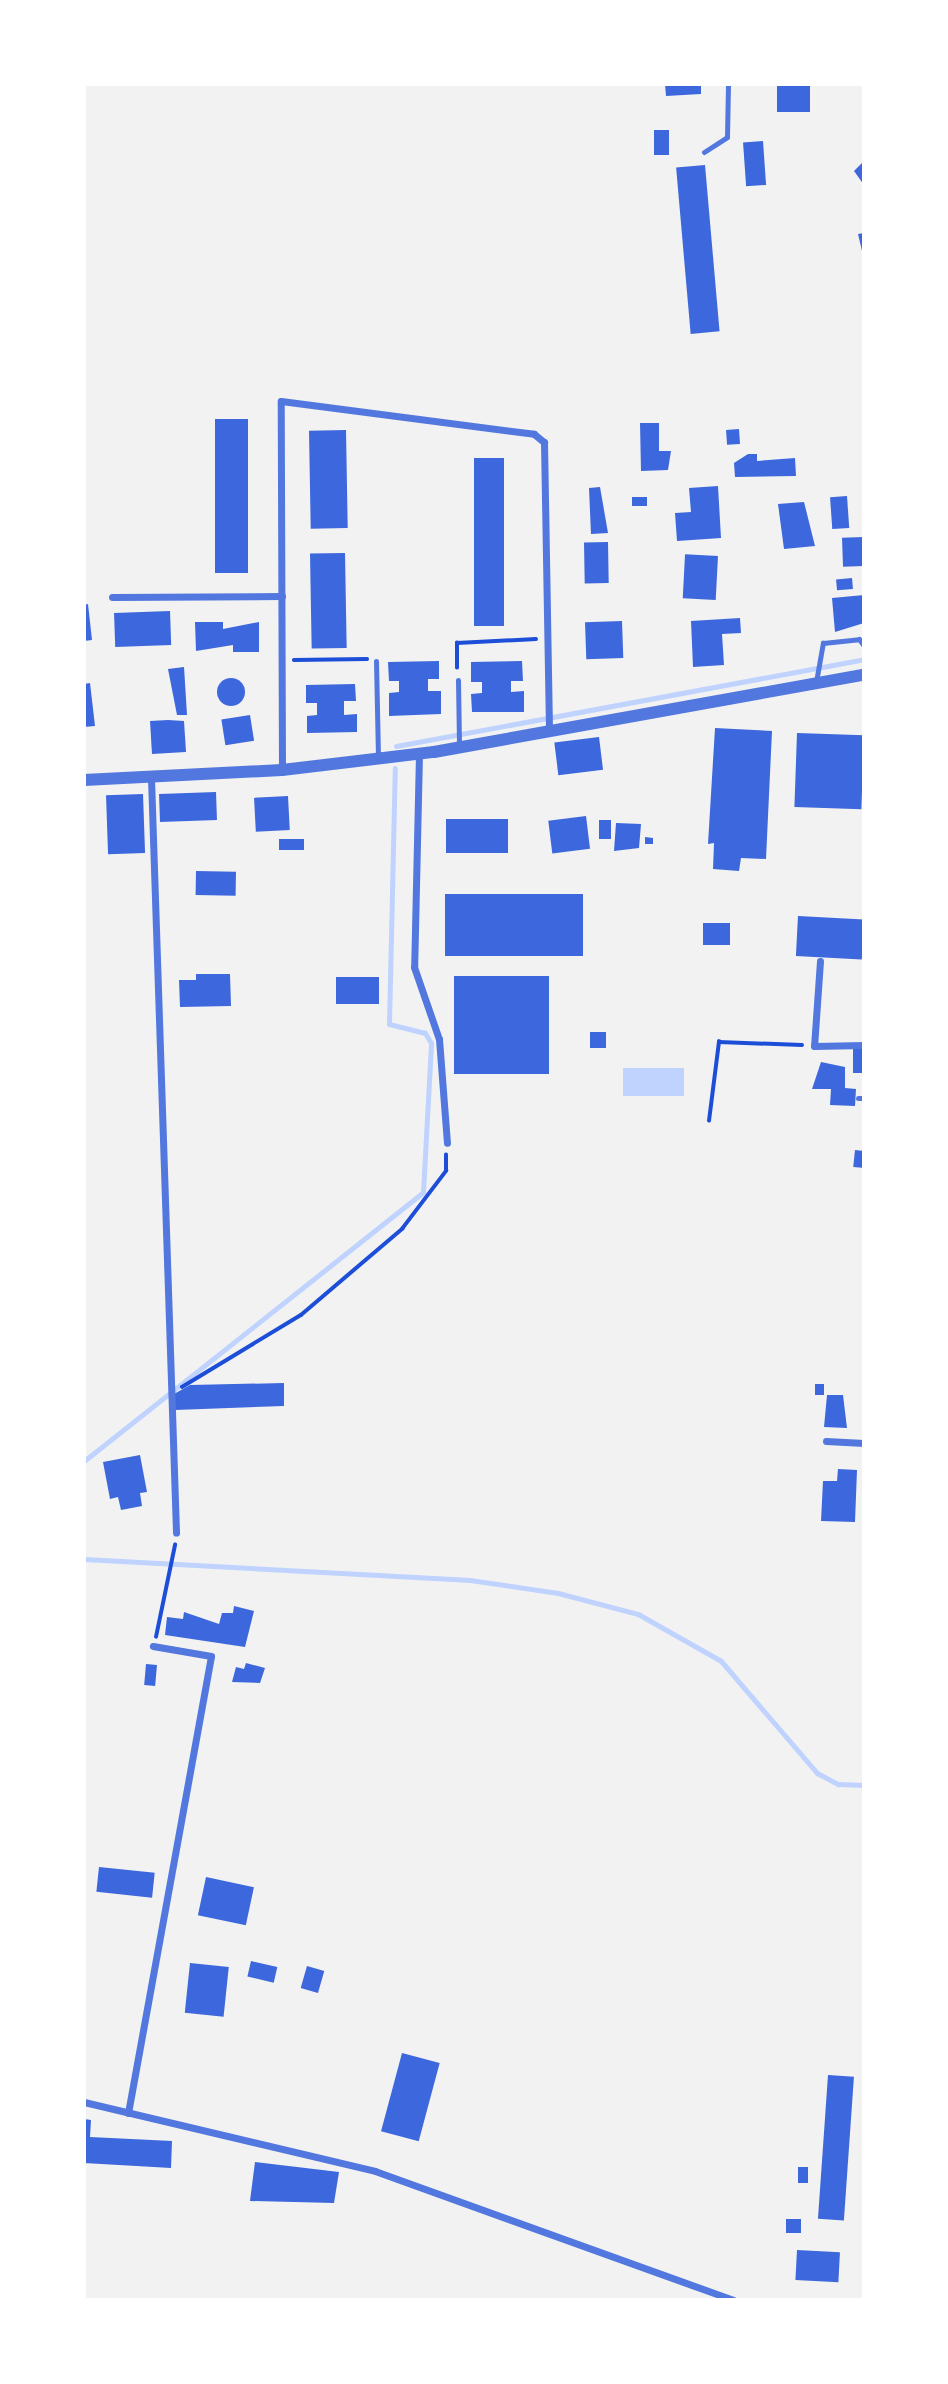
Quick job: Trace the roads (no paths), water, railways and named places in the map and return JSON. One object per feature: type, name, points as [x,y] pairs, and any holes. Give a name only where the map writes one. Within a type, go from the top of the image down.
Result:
[{"type":"street","points":[[282,770],[281,401],[534,434],[544,442],[548,467],[549,730]]},
{"type":"street","points":[[111,597],[282,596]]},
{"type":"street","points":[[84,780],[282,770],[419,754],[459,742],[549,730],[864,675]]},
{"type":"street","points":[[419,754],[414,967],[439,1039],[447,1143]]},
{"type":"street","points":[[151,778],[176,1533]]},
{"type":"street","points":[[820,961],[814,1046],[864,1045]]},
{"type":"street","points":[[826,1441],[864,1443]]},
{"type":"street","points":[[128,2113],[211,1656],[153,1646]]},
{"type":"street","points":[[84,2102],[375,2171],[733,2300]]},
{"type":"lane","points":[[704,152],[727,136],[728,84]]},
{"type":"lane","points":[[816,682],[823,643],[859,639],[864,646]]},
{"type":"lane","points":[[376,661],[379,759]]},
{"type":"lane","points":[[457,680],[459,742]]},
{"type":"water","points":[[623,1068],[684,1068],[684,1096],[623,1096]]},
{"type":"waterway","points":[[396,746],[864,659]]},
{"type":"waterway","points":[[84,1461],[423,1192],[431,1043],[425,1033],[389,1024],[395,768]]},
{"type":"waterway","points":[[84,1559],[470,1580],[558,1593],[638,1614],[721,1661],[817,1773],[838,1784],[864,1785]]}]
